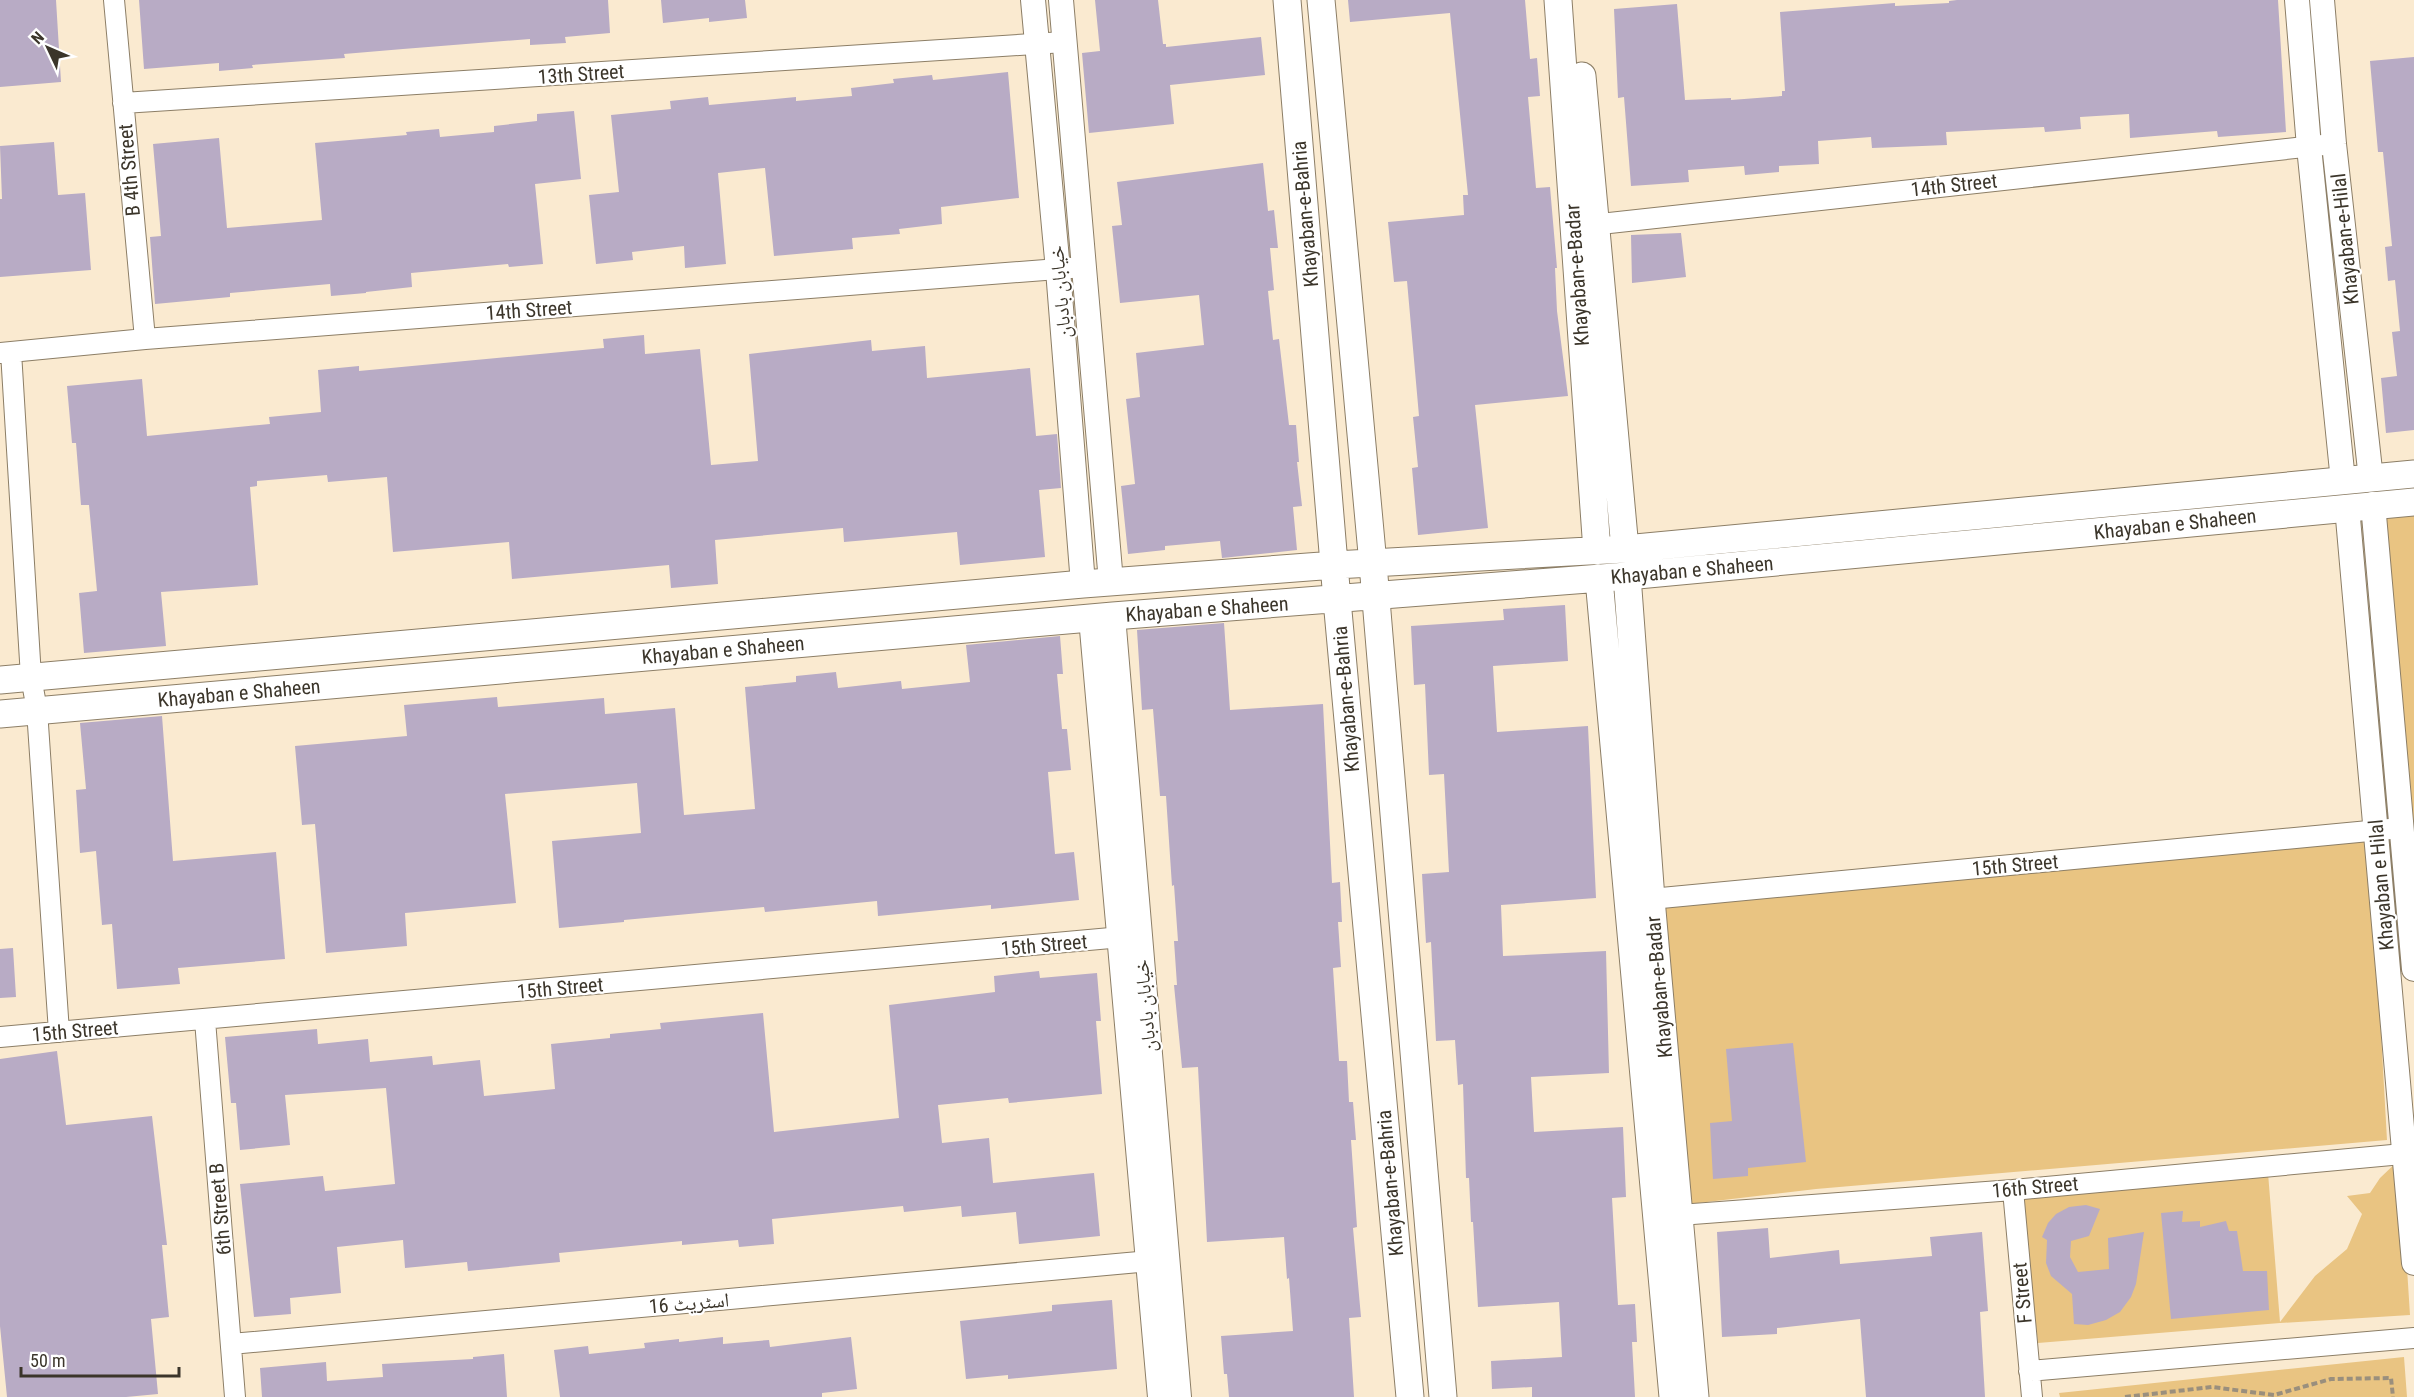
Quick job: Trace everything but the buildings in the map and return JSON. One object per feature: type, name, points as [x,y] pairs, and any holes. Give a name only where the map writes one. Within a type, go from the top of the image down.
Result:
[{"type":"main road","name":"Khayaban-e-Bahria","points":[[1287,0],[1337,600],[1410,1397]]},
{"type":"main road","name":"Khayaban-e-Bahria","points":[[1321,0],[1373,564],[1443,1397]]},
{"type":"main road","name":"Khayaban-e-Badar","points":[[1558,0],[1625,549]]},
{"type":"main road","name":"Khayaban-e-Badar","points":[[1575,0],[1597,551]]},
{"type":"main road","name":"Khayaban e Shaheen","points":[[0,714],[1102,617],[1599,579],[1808,559],[2359,493],[2414,474]]},
{"type":"main road","name":"Khayaban e Shaheen","points":[[0,680],[1083,584],[1335,566],[1597,551],[1807,532],[2359,493],[2414,502]]},
{"type":"main road","points":[[1807,532],[1808,559]]},
{"type":"main road","name":"Khayaban-e-Badar","points":[[1627,576],[1640,900]]},
{"type":"main road","name":"Khayaban-e-Badar","points":[[1599,579],[1640,900],[1668,1216],[1695,1397]]},
{"type":"main road","name":"Khayaban-e-Badar","points":[[1668,1216],[1673,1397]]},
{"type":"street","name":"B 4th Street","points":[[114,0],[145,339]]},
{"type":"street","name":"خیابان بادبان","points":[[1033,0],[1058,270],[1083,584]]},
{"type":"street","name":"خیابان بادبان","points":[[1061,0],[1111,582]]},
{"type":"street","points":[[2297,0],[2309,147],[2359,493]]},
{"type":"street","name":"Khayaban-e-Hilal","points":[[2322,0],[2359,493],[2402,828],[2414,969]]},
{"type":"street","name":"13th Street","points":[[123,103],[1064,42]]},
{"type":"street","name":"14th Street","points":[[1585,226],[2334,144]]},
{"type":"street","name":"14th Street","points":[[5,352],[145,339],[1084,267]]},
{"type":"street","points":[[5,352],[31,677],[37,711],[59,1032]]},
{"type":"street","name":"Khayaban e Hilal","points":[[2359,493],[2376,830],[2409,1154],[2414,1263]]},
{"type":"street","name":"خیابان بادبان","points":[[1102,617],[1157,1261],[1160,1397]]},
{"type":"street","name":"15th Street","points":[[1640,900],[2402,828]]},
{"type":"street","name":"15th Street","points":[[0,1037],[1129,936]]},
{"type":"street","name":"6th Street B","points":[[205,1020],[235,1397]]},
{"type":"street","name":"16th Street","points":[[1668,1216],[2013,1190],[2409,1154]]},
{"type":"street","name":"F Street","points":[[2013,1190],[2032,1397]]},
{"type":"street","name":"خیابان بادبان","points":[[1157,1261],[1179,1397]]},
{"type":"street","name":"اسٹریٹ 16","points":[[231,1344],[1157,1261]]},
{"type":"street","points":[[2029,1371],[2414,1338]]},
{"type":"path","points":[[2125,1397],[2212,1387],[2273,1396],[2331,1379],[2391,1378],[2393,1397]]},
{"type":"shaded area","points":[[2414,507],[2414,836],[2381,509]]},
{"type":"shaded area","points":[[2370,837],[2387,1140],[1816,1189],[1690,1204],[1661,906]]},
{"type":"shaded area","points":[[2400,1159],[2410,1315],[2038,1343],[2021,1196],[2268,1173],[2280,1322],[2315,1276],[2347,1249],[2362,1214],[2347,1196],[2370,1193],[2380,1178]]},
{"type":"shaded area","points":[[2404,1357],[2407,1397],[2060,1397],[2059,1393]]}]
